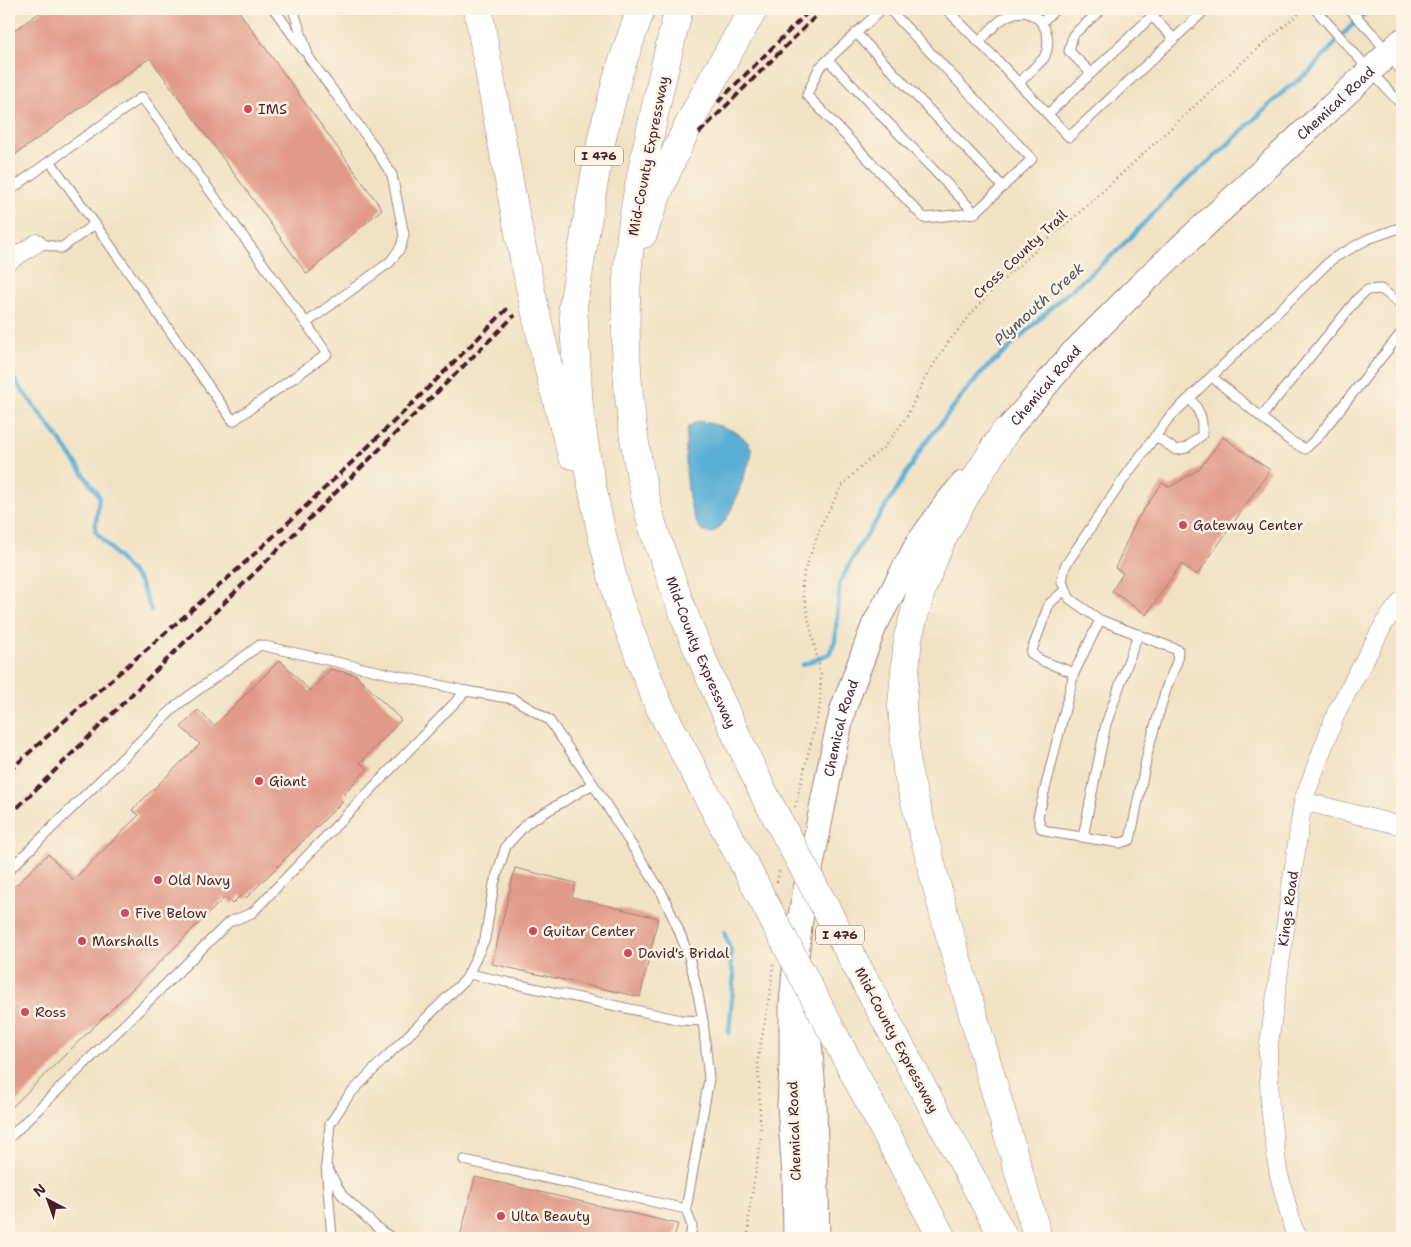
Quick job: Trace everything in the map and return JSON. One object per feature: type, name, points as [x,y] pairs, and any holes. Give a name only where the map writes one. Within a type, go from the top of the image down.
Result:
[{"type":"highway","points":[[478,9],[521,247],[557,406],[572,456],[601,531]]},
{"type":"highway","name":"I 476","points":[[641,9],[619,72],[604,133],[573,306],[579,408],[601,531],[618,599],[658,704],[942,1238]]},
{"type":"highway","name":"Mid-County Expressway","points":[[679,9],[636,202],[627,286],[626,361],[631,416],[638,467],[650,519],[703,663],[766,798],[1004,1238]]},
{"type":"highway","points":[[627,286],[646,227],[670,166],[712,83],[754,9]]},
{"type":"highway","points":[[1005,432],[965,496],[940,543],[926,579],[908,637],[902,706],[907,770],[919,818],[946,922],[1038,1238]]},
{"type":"main road","name":"Chemical Road","points":[[796,1238],[795,1176],[790,1106],[792,1004],[799,925],[843,709],[874,626],[918,544],[947,503],[1072,354],[1148,278],[1369,72],[1397,56]]},
{"type":"main road","name":"Chemical Road","points":[[817,1238],[814,1104],[807,1028],[809,951],[820,816]]},
{"type":"street","points":[[9,262],[37,243]]},
{"type":"street","name":"Kings Road","points":[[1298,1238],[1278,1171],[1270,1107],[1268,1051],[1303,801],[1337,711],[1385,622],[1402,600]]},
{"type":"street","points":[[1303,801],[1402,826]]},
{"type":"lane","points":[[274,9],[388,168],[392,175],[404,235],[401,247],[390,262],[306,323]]},
{"type":"lane","points":[[293,9],[309,58]]},
{"type":"lane","points":[[882,9],[819,68],[807,95],[924,218],[975,214],[1032,159],[889,9]]},
{"type":"lane","points":[[946,9],[1069,137],[1206,9]]},
{"type":"lane","points":[[1042,22],[1056,9]]},
{"type":"lane","points":[[1091,74],[1069,51],[1073,35],[1102,9]]},
{"type":"lane","points":[[1048,114],[1160,9]]},
{"type":"lane","points":[[1315,9],[1354,52],[1369,72],[1402,105]]},
{"type":"lane","points":[[1349,9],[1397,56]]},
{"type":"lane","points":[[979,42],[1003,18],[1012,14],[1028,14],[1042,22],[1049,37],[1047,53],[1019,83]]},
{"type":"lane","points":[[1152,16],[1174,39]]},
{"type":"lane","points":[[856,33],[1003,187]]},
{"type":"lane","points":[[828,60],[975,214]]},
{"type":"lane","points":[[9,191],[50,161],[142,97],[306,323],[326,354],[233,421],[50,161]]},
{"type":"lane","points":[[37,243],[61,248],[95,224]]},
{"type":"lane","points":[[1100,620],[1074,673],[1038,817],[1041,828],[1050,832],[1120,843],[1130,840],[1149,746],[1167,686],[1177,662],[1178,650],[1100,620],[1070,599],[1062,582],[1065,566],[1125,477],[1168,419],[1332,259],[1368,239],[1402,227]]},
{"type":"lane","points":[[1261,417],[1358,298],[1367,290],[1382,289],[1402,305]]},
{"type":"lane","points":[[1212,377],[1289,440],[1305,449],[1316,439],[1402,332]]},
{"type":"lane","points":[[1155,436],[1176,450],[1186,448],[1202,434],[1203,422],[1198,407],[1190,398]]},
{"type":"lane","points":[[1066,589],[1049,604],[1031,653],[1040,660],[1074,673]]},
{"type":"lane","points":[[1083,837],[1106,724],[1138,634]]},
{"type":"lane","points":[[9,870],[178,704],[260,645],[466,691],[514,699],[549,720],[593,784],[662,892],[689,957],[703,1021],[709,1079],[686,1209],[692,1226],[690,1238]]},
{"type":"lane","points":[[9,1138],[230,922],[252,912],[466,691]]},
{"type":"lane","points":[[332,1238],[326,1165],[330,1124],[349,1095],[466,979],[485,939],[494,884],[506,846],[527,823],[593,784]]},
{"type":"lane","points":[[469,974],[681,1020],[703,1021]]},
{"type":"lane","points":[[464,1160],[686,1209]]},
{"type":"lane","points":[[326,1165],[342,1195],[381,1231],[392,1238]]},
{"type":"path","name":"Cross County Trail","points":[[820,706],[821,675],[802,589],[804,572],[822,523],[842,486],[857,470],[883,448],[896,432],[907,416],[925,378],[949,341],[982,301],[1010,273],[1089,204],[1240,64],[1304,9]]},
{"type":"water","points":[[698,421],[721,426],[735,432],[742,436],[752,451],[730,513],[715,531],[710,533],[702,530],[697,524],[688,490],[686,443],[688,427]]},
{"type":"building","name":"IMS","points":[[45,9],[237,9],[382,209],[307,274],[150,58],[9,159],[9,34]]},
{"type":"building","name":"Gateway Center","points":[[1223,437],[1270,470],[1197,575],[1181,564],[1146,615],[1112,591],[1123,573],[1115,568],[1138,518],[1162,483],[1170,487],[1199,469]]},
{"type":"building","points":[[280,660],[310,691],[331,669],[356,675],[401,720],[360,763],[368,769],[344,793],[346,798],[245,899],[241,895],[232,904],[225,897],[9,1110],[9,892],[48,854],[73,880],[139,815],[132,810],[200,744],[181,727],[198,710],[214,726]]},
{"type":"building","points":[[515,868],[576,883],[572,897],[658,918],[640,997],[492,964]]},
{"type":"building","points":[[475,1177],[678,1224],[674,1238],[460,1238]]},
{"type":"waterway","name":"Plymouth Creek","points":[[802,665],[829,654],[835,641],[840,582],[857,550],[923,446],[983,371],[1057,302],[1117,251],[1177,189],[1223,149],[1285,90],[1308,73],[1350,27],[1371,9]]},
{"type":"waterway","points":[[9,373],[57,436],[99,496],[95,531],[140,582],[151,611]]},
{"type":"waterway","name":"Plymouth Creek","points":[[724,932],[731,951],[730,962],[734,975],[729,1033]]},
{"type":"railway","points":[[718,102],[811,9]]},
{"type":"railway","points":[[699,133],[823,9]]},
{"type":"railway","points":[[9,771],[273,537],[443,374],[509,307]]},
{"type":"railway","points":[[9,816],[515,315]]},
{"type":"place","name":"IMS","points":[[248,109]]},
{"type":"place","name":"Gateway Center","points":[[1183,525]]},
{"type":"place","name":"Giant","points":[[259,781]]},
{"type":"place","name":"Old Navy","points":[[158,880]]},
{"type":"place","name":"Five Below","points":[[125,913]]},
{"type":"place","name":"Guitar Center","points":[[533,931]]},
{"type":"place","name":"Marshalls","points":[[82,941]]},
{"type":"place","name":"David's Bridal","points":[[628,953]]},
{"type":"place","name":"Ross","points":[[25,1012]]},
{"type":"place","name":"Ulta Beauty","points":[[501,1216]]}]
